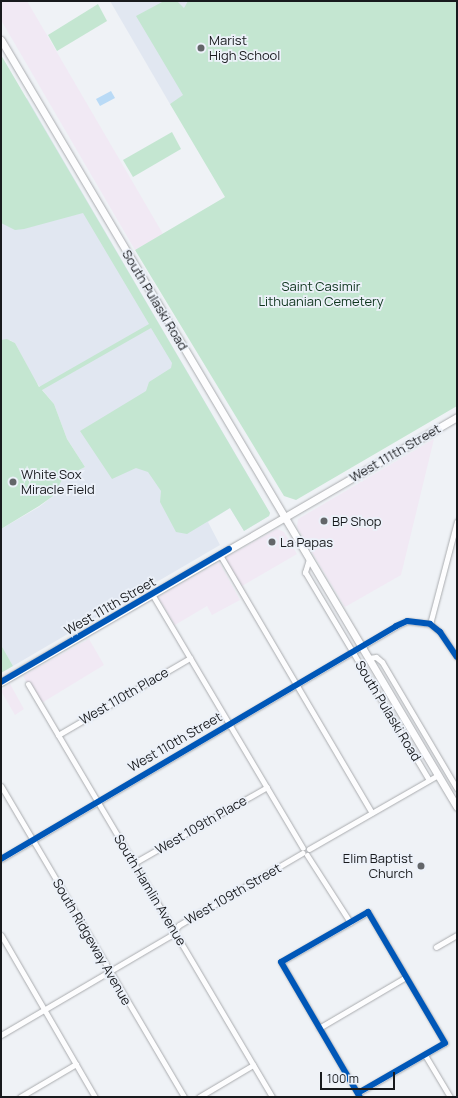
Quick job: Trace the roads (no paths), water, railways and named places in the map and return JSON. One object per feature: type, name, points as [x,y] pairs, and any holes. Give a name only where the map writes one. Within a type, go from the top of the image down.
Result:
[{"type":"main road","name":"South Pulaski Road","points":[[1,40],[457,807]]},
{"type":"main road","name":"West 111th Street","points":[[1,682],[457,417]]},
{"type":"street","points":[[457,521],[430,624],[440,632],[457,657]]},
{"type":"street","points":[[220,555],[372,813]]},
{"type":"street","name":"South Pulaski Road","points":[[309,560],[305,572],[429,780]]},
{"type":"street","points":[[152,594],[305,851],[350,922]]},
{"type":"street","name":"West 110th Street","points":[[1,859],[228,723],[361,646],[407,621],[430,624]]},
{"type":"street","name":"South Pulaski Road","points":[[368,658],[376,657],[382,662],[457,789]]},
{"type":"street","name":"West 110th Place","points":[[58,735],[190,658]]},
{"type":"street","name":"South Hamlin Avenue","points":[[28,684],[272,1097]]},
{"type":"street","name":"West 109th Street","points":[[1,1035],[170,936],[179,925],[438,775]]},
{"type":"street","name":"South Ridgeway Avenue","points":[[1,786],[184,1097]]},
{"type":"street","name":"West 109th Place","points":[[134,864],[267,787]]},
{"type":"street","points":[[368,912],[445,1043],[359,1095],[280,962],[350,922],[368,912]]},
{"type":"street","points":[[1,935],[95,1097]]},
{"type":"street","points":[[436,947],[457,935]]},
{"type":"street","points":[[319,1028],[406,977]]},
{"type":"street","points":[[424,1055],[450,1097]]},
{"type":"street","points":[[20,1097],[76,1064]]},
{"type":"street","points":[[199,1097],[253,1065]]},
{"type":"water","points":[[111,91],[115,98],[100,106],[96,99]]},
{"type":"place","name":"Marist High School","points":[[201,48]]},
{"type":"place","name":"White Sox Miracle Field","points":[[13,482]]},
{"type":"place","name":"BP Shop","points":[[324,521]]},
{"type":"place","name":"La Papas","points":[[272,542]]},
{"type":"place","name":"Elim Baptist Church","points":[[421,866]]},
{"type":"park label","name":"Saint Casimir Lithuanian Cemetery","points":[[321,294]]}]
